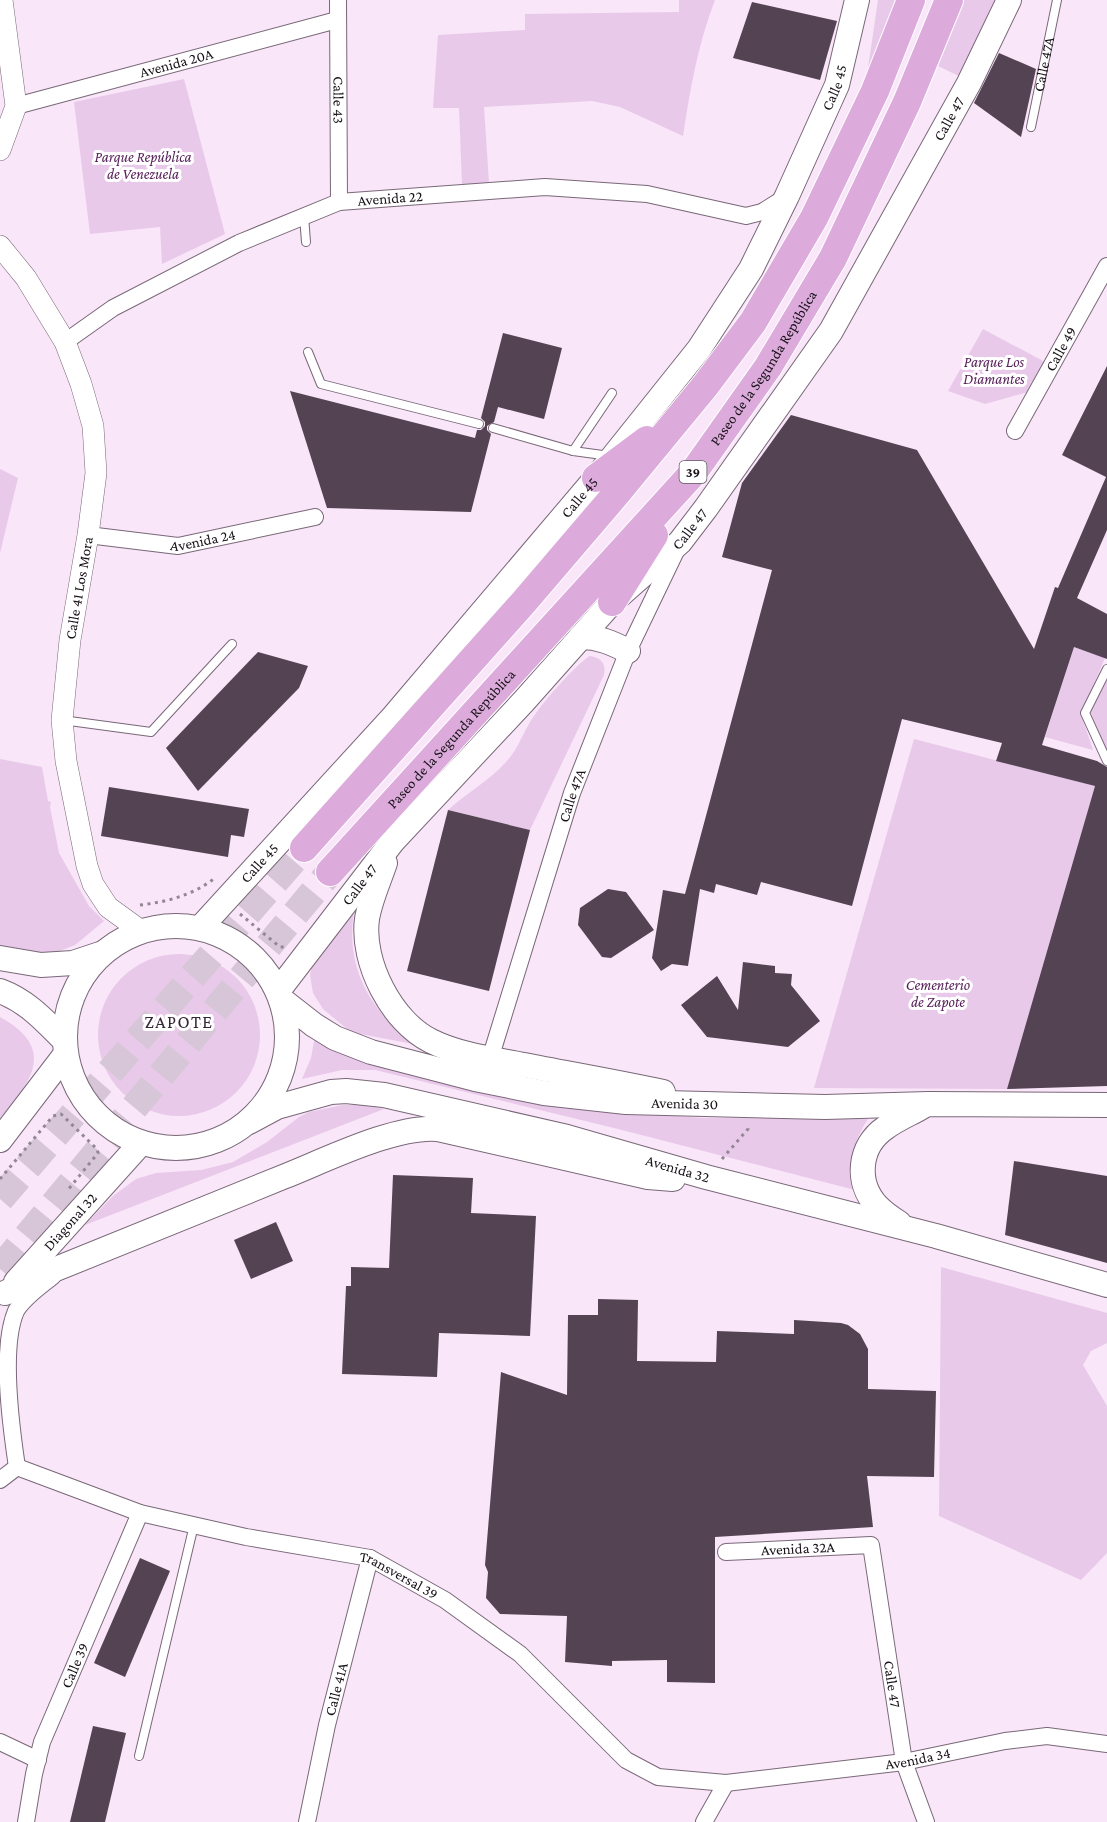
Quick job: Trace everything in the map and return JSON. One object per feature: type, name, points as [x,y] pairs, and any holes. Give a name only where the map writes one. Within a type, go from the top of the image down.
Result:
[{"type":"highway","points":[[304,848],[523,603],[682,413],[753,322],[814,218],[875,91],[910,0]]},
{"type":"highway","name":"Paseo de la Segunda República","points":[[330,872],[693,473],[768,367],[833,258],[908,102],[950,0]]},
{"type":"highway","points":[[605,467],[682,413]]},
{"type":"highway","points":[[612,602],[693,473]]},
{"type":"main road","name":"Calle 45","points":[[200,928],[394,716],[605,467],[699,349],[751,269],[787,196],[837,85],[857,0]]},
{"type":"main road","name":"Calle 47","points":[[280,996],[393,841],[524,701],[612,602],[680,543],[831,332],[969,83],[1009,0]]},
{"type":"main road","points":[[581,637],[596,637],[628,651]]},
{"type":"main road","points":[[393,841],[367,919],[366,942],[371,963],[386,997],[414,1029],[430,1041],[454,1050],[674,1094],[702,1104]]},
{"type":"main road","points":[[160,927],[200,928],[220,934],[246,950],[267,973],[280,996],[288,1045],[282,1073],[269,1100],[249,1122],[225,1137],[197,1147],[169,1148],[141,1143],[105,1124],[79,1093],[70,1074],[64,1048],[65,1020],[70,1001],[89,967],[121,940],[141,931],[160,927]]},
{"type":"main road","points":[[0,958],[41,965],[73,963],[103,953]]},
{"type":"main road","points":[[0,991],[22,1001],[39,1014],[64,1048]]},
{"type":"main road","name":"Avenida 30","points":[[280,996],[314,1025],[353,1046],[424,1066],[544,1093],[626,1102],[825,1107],[928,1104],[1107,1105]]},
{"type":"main road","points":[[0,1140],[64,1048]]},
{"type":"main road","name":"Avenida 32","points":[[249,1122],[277,1107],[317,1095],[346,1091],[384,1095],[567,1137],[1107,1286]]},
{"type":"main road","points":[[905,1229],[877,1206],[864,1187],[863,1162],[870,1143],[878,1133],[928,1104]]},
{"type":"main road","points":[[2,1296],[65,1265],[333,1157],[389,1136],[419,1129],[438,1129],[655,1179],[706,1177]]},
{"type":"main road","name":"Diagonal 32","points":[[2,1296],[141,1143]]},
{"type":"street","points":[[0,150],[16,106],[2,0]]},
{"type":"street","name":"Calle 43","points":[[338,0],[339,202]]},
{"type":"street","name":"Avenida 20A","points":[[16,106],[337,20]]},
{"type":"street","name":"Avenida 22","points":[[65,342],[113,308],[239,243],[339,202],[545,187],[647,194],[746,216]]},
{"type":"street","points":[[764,240],[746,216],[762,212],[787,196]]},
{"type":"street","name":"Calle 41 Los Mora","points":[[0,246],[26,278],[65,342],[81,384],[93,426],[96,473],[70,640],[62,720],[66,761],[87,866],[93,884],[108,908],[141,931]]},
{"type":"street","name":"Calle 49","points":[[1015,431],[1107,266]]},
{"type":"street","name":"Avenida 24","points":[[88,535],[178,546],[315,517]]},
{"type":"street","name":"Calle 47A","points":[[490,1059],[572,793],[628,651],[680,543]]},
{"type":"street","points":[[0,1480],[17,1467],[7,1396],[11,1326],[16,1311],[22,1304],[65,1265]]},
{"type":"street","name":"Transversal 39","points":[[17,1467],[140,1513],[246,1537],[370,1558],[445,1600],[520,1654],[626,1760],[658,1777],[726,1783]]},
{"type":"street","name":"Calle 39","points":[[26,1822],[42,1742],[140,1513]]},
{"type":"street","name":"Avenida 32A","points":[[726,1552],[871,1545]]},
{"type":"street","name":"Calle 47","points":[[871,1545],[904,1762],[926,1822]]},
{"type":"street","name":"Calle 41A","points":[[307,1822],[327,1725],[370,1558]]},
{"type":"street","name":"Avenida 34","points":[[726,1783],[904,1762],[1005,1741],[1047,1736],[1107,1744]]},
{"type":"street","points":[[0,1742],[38,1760]]},
{"type":"street","points":[[704,1822],[726,1783]]},
{"type":"lane","name":"Calle 47A","points":[[1031,127],[1057,0]]},
{"type":"lane","points":[[304,216],[306,242]]},
{"type":"lane","points":[[308,352],[321,384],[479,424]]},
{"type":"lane","points":[[573,451],[612,393]]},
{"type":"lane","points":[[493,428],[573,451],[605,467]]},
{"type":"lane","points":[[62,720],[151,732],[232,644]]},
{"type":"lane","points":[[1107,669],[1085,713],[1107,761]]},
{"type":"lane","points":[[139,1756],[194,1525]]},
{"type":"path","points":[[706,1177],[748,1129],[748,1105]]},
{"type":"path","points":[[0,1179],[53,1116],[61,1114],[97,1149],[98,1153],[60,1199]]},
{"type":"green space","points":[[679,0],[715,0],[695,67],[683,136],[620,107],[592,101],[484,107],[489,183],[462,185],[459,108],[433,108],[438,35],[525,30],[525,14],[679,12]]},
{"type":"green space","points":[[878,0],[900,0],[867,75]]},
{"type":"green space","points":[[963,0],[999,0],[961,77],[938,66]]},
{"type":"green space","name":"Parque República de Venezuela","points":[[184,79],[225,234],[162,264],[160,227],[90,234],[74,102]]},
{"type":"green space","name":"Parque Los Diamantes","points":[[983,329],[1045,362],[1028,392],[985,404],[948,391]]},
{"type":"green space","points":[[0,469],[18,478],[0,553]]},
{"type":"green space","points":[[1074,647],[1105,658],[1081,714],[1093,750],[1045,737]]},
{"type":"green space","points":[[590,656],[602,662],[604,675],[530,830],[448,810],[504,764],[545,701]]},
{"type":"green space","points":[[1107,678],[1107,751],[1090,713]]},
{"type":"green space","name":"Cementerio de Zapote","points":[[914,739],[1095,786],[1007,1089],[814,1088]]},
{"type":"green space","points":[[0,759],[42,767],[48,801],[51,802],[59,853],[89,906],[104,921],[75,945],[52,954],[0,950]]},
{"type":"green space","points":[[356,902],[353,944],[362,982],[383,1015],[413,1044],[355,1033],[323,1009],[313,993],[310,975],[315,953]]},
{"type":"green space","points":[[179,954],[210,960],[236,978],[254,1004],[260,1035],[254,1066],[236,1092],[210,1110],[179,1116],[148,1110],[122,1092],[104,1066],[98,1035],[104,1004],[122,978],[148,960]]},
{"type":"green space","points":[[0,1017],[17,1029],[28,1041],[33,1053],[33,1065],[22,1091],[0,1118]]},
{"type":"green space","points":[[315,1036],[564,1107],[703,1118],[868,1119],[858,1137],[854,1154],[859,1191],[375,1070],[342,1070],[302,1079],[311,1058]]},
{"type":"green space","points":[[343,1105],[369,1105],[384,1109],[85,1225],[113,1196],[136,1179],[156,1173],[201,1170],[233,1162],[267,1142],[299,1117],[309,1112]]},
{"type":"green space","points":[[941,1267],[1107,1313],[1107,1343],[1091,1351],[1083,1365],[1107,1406],[1107,1553],[1081,1580],[939,1516]]},
{"type":"building","points":[[752,2],[837,21],[820,80],[733,58]]},
{"type":"building","points":[[999,53],[1036,69],[1021,137],[974,103]]},
{"type":"building","points":[[503,333],[562,348],[544,419],[498,407],[494,422],[487,426],[491,434],[471,512],[327,508],[290,391],[475,438],[477,430],[485,426],[481,418]]},
{"type":"building","points":[[1107,366],[1107,530],[1077,598],[1107,614],[1107,659],[1074,647],[1042,745],[1097,761],[1107,767],[1107,1086],[1007,1089],[1095,786],[996,761],[1002,743],[902,719],[852,906],[761,882],[757,895],[716,884],[714,893],[700,889],[688,966],[672,964],[661,971],[652,958],[663,890],[685,894],[772,570],[722,557],[742,483],[791,415],[917,450],[1034,649],[1055,587],[1058,588],[1106,477],[1062,455]]},
{"type":"building","points":[[258,652],[308,666],[299,688],[198,791],[166,748]]},
{"type":"building","points":[[109,787],[249,809],[244,837],[231,835],[228,857],[101,836]]},
{"type":"building","points":[[448,810],[530,830],[489,991],[407,971]]},
{"type":"building","points":[[608,889],[626,892],[654,930],[611,958],[602,957],[578,925],[580,908]]},
{"type":"building","points":[[743,962],[775,966],[775,973],[792,974],[791,985],[820,1021],[788,1047],[707,1037],[681,1005],[717,976],[738,1010]]},
{"type":"building","points":[[1014,1161],[1107,1176],[1107,1263],[1005,1235]]},
{"type":"building","points":[[393,1175],[473,1178],[471,1213],[536,1216],[530,1336],[439,1333],[437,1377],[342,1374],[346,1286],[351,1286],[351,1267],[389,1268]]},
{"type":"building","points":[[276,1222],[293,1261],[251,1279],[234,1240]]},
{"type":"building","points":[[598,1299],[638,1300],[637,1361],[716,1362],[717,1331],[794,1334],[794,1320],[841,1323],[860,1334],[868,1349],[868,1389],[936,1391],[934,1477],[867,1476],[873,1527],[715,1537],[715,1683],[667,1682],[667,1660],[612,1661],[612,1666],[565,1662],[567,1616],[500,1614],[486,1598],[488,1572],[485,1565],[501,1372],[567,1395],[568,1315],[598,1315]]},
{"type":"building","points":[[140,1558],[170,1571],[125,1677],[94,1663]]},
{"type":"building","points":[[93,1726],[126,1733],[105,1822],[70,1822]]},
{"type":"tunnel","points":[[0,1199],[304,848]]},
{"type":"tunnel","points":[[0,1269],[330,872]]},
{"type":"district","name":"ZAPOTE","points":[[179,1022]]}]
